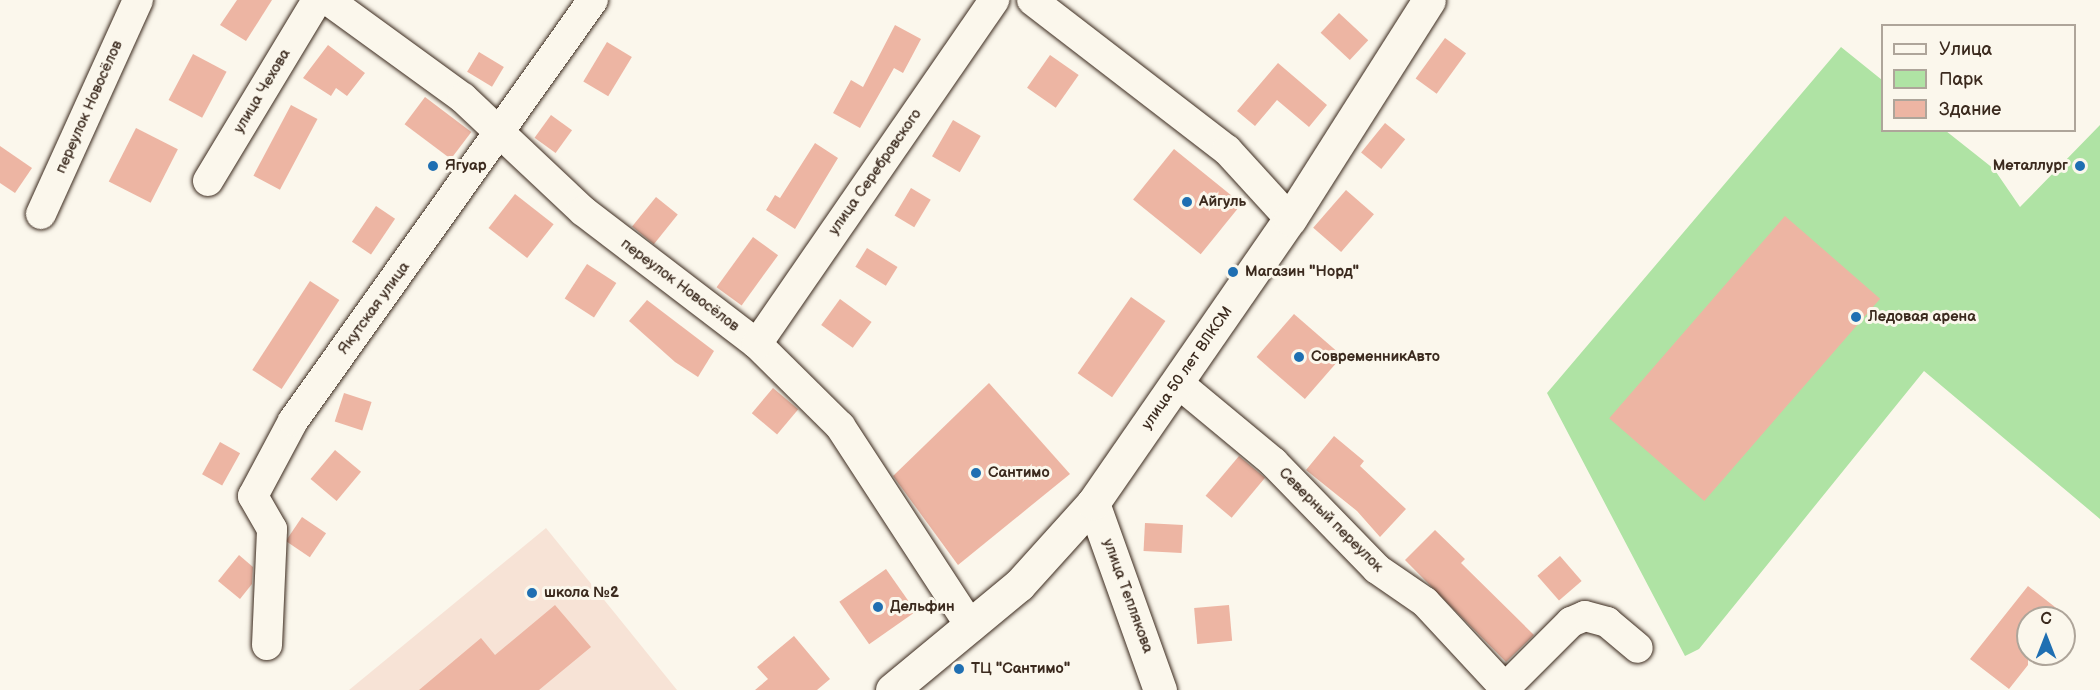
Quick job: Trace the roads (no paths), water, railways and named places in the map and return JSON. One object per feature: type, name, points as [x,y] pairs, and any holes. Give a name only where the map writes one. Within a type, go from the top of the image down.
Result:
[{"type":"main road","name":"улица 50 лет ВЛКСМ","points":[[892,690],[971,627],[1018,585],[1093,503],[1290,219],[1429,0]]},
{"type":"main road","name":"улица Теплякова","points":[[1093,503],[1160,690]]},
{"type":"street","name":"переулок Новосёлов","points":[[41,214],[138,0]]},
{"type":"street","name":"улица Чехова","points":[[208,182],[317,0]]},
{"type":"street","name":"переулок Новосёлов","points":[[328,0],[463,98],[498,134],[583,211],[757,344],[840,426],[971,627]]},
{"type":"street","name":"Якутская улица","points":[[267,645],[272,529],[253,496],[293,421],[593,0]]},
{"type":"street","name":"улица Серебровского","points":[[757,344],[994,0]]},
{"type":"street","points":[[1032,0],[1227,150],[1290,219]]},
{"type":"street","name":"Северный переулок","points":[[1178,382],[1274,462],[1377,569],[1425,603],[1504,689]]},
{"type":"street","points":[[1504,689],[1571,622],[1585,616],[1607,622],[1638,648]]},
{"type":"place","name":"Ягуар","points":[[433,166]]},
{"type":"place","name":"Металлург","points":[[2080,166]]},
{"type":"place","name":"Айгуль","points":[[1187,202]]},
{"type":"place","name":"Магазин \"Норд\"","points":[[1233,272]]},
{"type":"place","name":"Ледовая арена","points":[[1856,317]]},
{"type":"place","name":"СовременникАвто","points":[[1299,357]]},
{"type":"place","name":"Сантимо","points":[[976,473]]},
{"type":"place","name":"школа №2","points":[[532,593]]},
{"type":"place","name":"Дельфин","points":[[878,607]]},
{"type":"place","name":"ТЦ \"Сантимо\"","points":[[959,669]]}]
